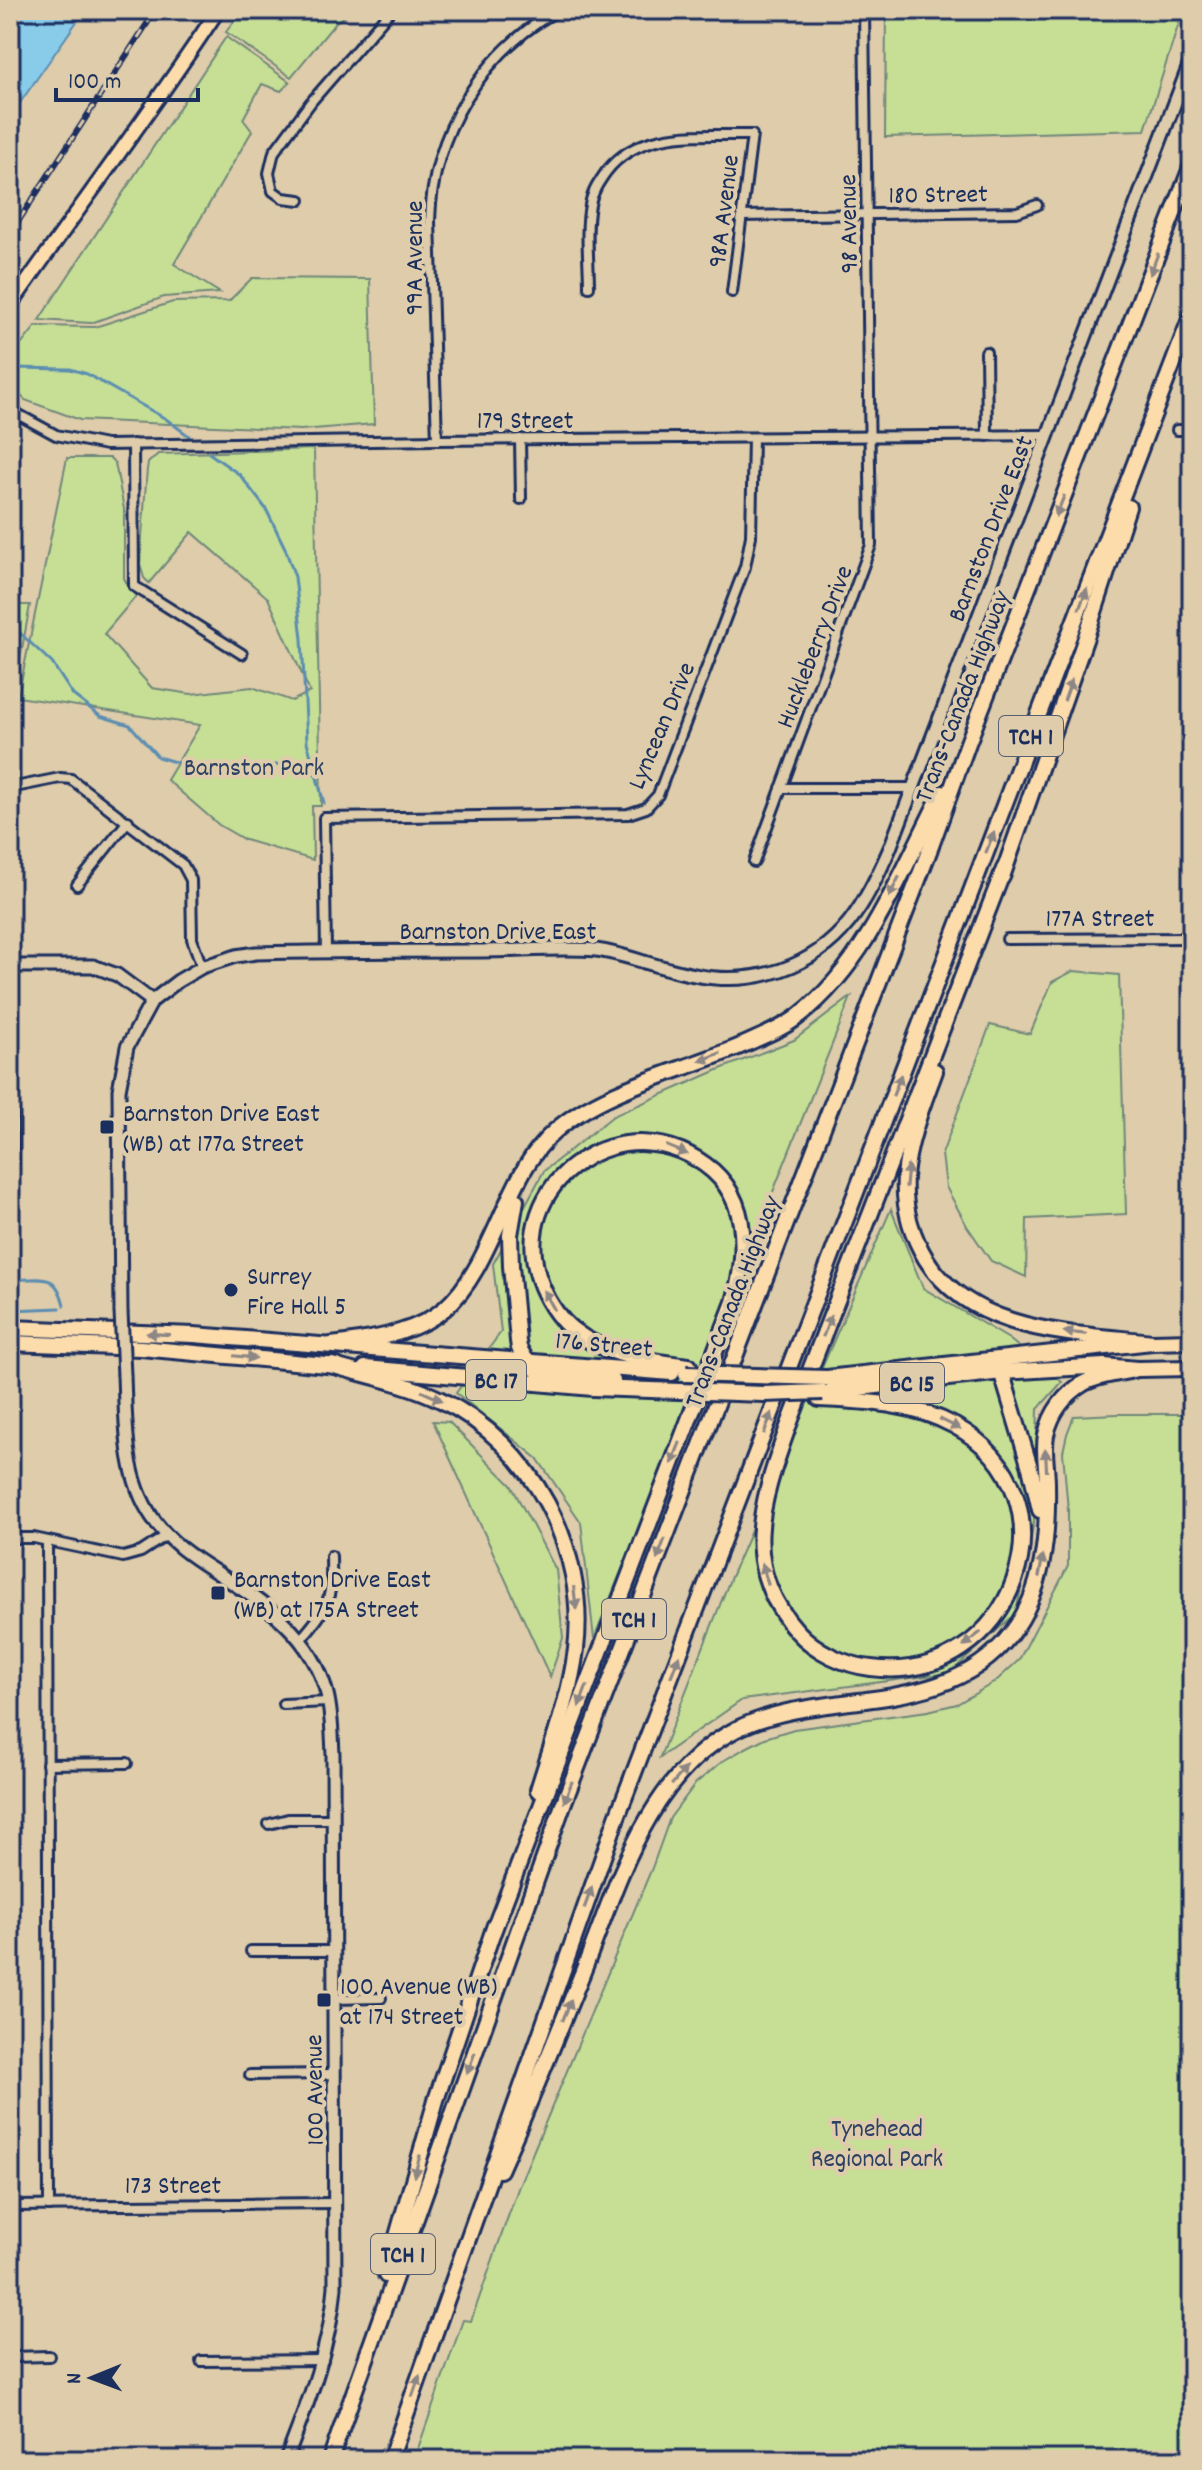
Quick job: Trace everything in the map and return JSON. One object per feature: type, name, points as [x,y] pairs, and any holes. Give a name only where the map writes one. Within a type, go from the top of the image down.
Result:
[{"type":"highway","name":"Trans-Canada Highway","points":[[330,2460],[564,1802],[1192,165]]},
{"type":"highway","name":"TCH 1","points":[[390,2460],[617,1817],[1192,314]]},
{"type":"highway","points":[[1152,1342],[1038,1328],[999,1317],[965,1301],[947,1286],[919,1247],[910,1226],[905,1177],[925,1098],[1085,640],[1176,355]]},
{"type":"highway","points":[[331,1345],[404,1332],[432,1319],[448,1307],[468,1285],[523,1168],[539,1146],[571,1119],[609,1098],[752,1042],[798,1017],[820,997],[862,947],[968,743]]},
{"type":"highway","points":[[823,1390],[892,1404],[938,1418],[963,1431],[986,1449],[1011,1485],[1023,1538],[1011,1592],[999,1613],[979,1636],[934,1662],[887,1671],[842,1661],[810,1644],[789,1622],[772,1595],[762,1565],[759,1526],[788,1427],[1004,869]]},
{"type":"highway","points":[[493,1932],[734,1302],[742,1271],[744,1239],[737,1210],[726,1186],[708,1167],[686,1153],[658,1143],[630,1143],[602,1149],[577,1163],[557,1181],[542,1206],[534,1235],[540,1283],[562,1320],[588,1340],[622,1354],[688,1370]]},
{"type":"highway","points":[[523,1168],[513,1210],[511,1266],[518,1341],[526,1360],[538,1371],[661,1390]]},
{"type":"highway","name":"176 Street","points":[[10,1328],[194,1335],[688,1370]]},
{"type":"highway","name":"BC 15","points":[[688,1370],[734,1374],[823,1390],[1152,1342],[1192,1341]]},
{"type":"highway","name":"176 Street","points":[[10,1343],[141,1348],[532,1383],[764,1394],[823,1390]]},
{"type":"highway","points":[[331,1365],[410,1387],[443,1401],[484,1427],[526,1469],[542,1494],[559,1528],[570,1564],[577,1604],[577,1633],[570,1681],[493,1932],[436,2100],[350,2402]]},
{"type":"highway","points":[[1000,1366],[1035,1484],[1045,1538]]},
{"type":"highway","name":"BC 15","points":[[1000,1366],[1192,1368]]},
{"type":"highway","points":[[459,2261],[522,2121],[636,1841],[656,1806],[678,1777],[685,1768],[737,1729],[791,1711],[916,1692],[968,1672],[997,1650],[1025,1613],[1041,1567],[1048,1483],[1045,1442],[1051,1419],[1066,1397],[1085,1383],[1098,1377],[1137,1369]]},
{"type":"main road","points":[[10,306],[170,84],[218,10]]},
{"type":"street","points":[[300,200],[283,198],[273,191],[269,173],[272,157],[311,102],[391,10]]},
{"type":"street","points":[[536,10],[543,18]]},
{"type":"street","name":"99A Avenue","points":[[437,440],[430,240],[433,186],[443,148],[454,119],[501,53],[543,18],[558,10]]},
{"type":"street","name":"98 Avenue","points":[[864,10],[869,437]]},
{"type":"street","name":"Barnston Drive East","points":[[316,1666],[301,1639],[253,1596],[172,1542],[146,1506],[132,1467],[127,1437],[121,1312],[119,1090],[127,1047],[152,1001],[202,967],[256,953],[597,950],[720,980],[771,972],[803,960],[830,943],[857,914],[879,874],[1192,58]]},
{"type":"street","name":"98A Avenue","points":[[589,287],[590,205],[596,186],[613,163],[636,147],[660,139],[752,135],[732,292]]},
{"type":"street","name":"180 Street","points":[[742,216],[1017,212],[1037,205]]},
{"type":"street","points":[[986,352],[987,436]]},
{"type":"street","name":"179 Street","points":[[10,410],[56,435],[106,445],[1048,435]]},
{"type":"street","points":[[1177,430],[1192,430]]},
{"type":"street","name":"Huckleberry Drive","points":[[754,862],[869,552],[869,437]]},
{"type":"street","name":"Lyncean Drive","points":[[326,952],[324,818],[628,814],[646,808],[658,795],[745,567],[751,536],[753,438]]},
{"type":"street","points":[[520,439],[521,499]]},
{"type":"street","points":[[133,444],[134,586],[242,654]]},
{"type":"street","points":[[10,788],[60,778],[71,779],[183,865],[191,880],[192,939],[202,967]]},
{"type":"street","points":[[781,788],[913,788]]},
{"type":"street","points":[[77,885],[128,821]]},
{"type":"street","name":"177A Street","points":[[1007,939],[1192,938]]},
{"type":"street","points":[[10,966],[93,966],[117,975],[152,1001]]},
{"type":"street","points":[[10,990],[13,1148],[10,1179]]},
{"type":"street","points":[[10,1538],[34,1538],[123,1557],[141,1552],[167,1535]]},
{"type":"street","points":[[47,1541],[49,2206]]},
{"type":"street","points":[[301,1639],[328,1604],[332,1591],[331,1556]]},
{"type":"street","name":"100 Avenue","points":[[286,2460],[323,2360],[333,2306],[336,2203],[333,1755],[328,1702],[316,1666]]},
{"type":"street","points":[[283,1704],[328,1702]]},
{"type":"street","points":[[47,1764],[127,1763]]},
{"type":"street","points":[[269,1824],[288,1819],[333,1819]]},
{"type":"street","points":[[251,1951],[334,1951]]},
{"type":"street","points":[[334,1999],[381,1998]]},
{"type":"street","points":[[250,2075],[335,2074]]},
{"type":"street","name":"173 Street","points":[[10,2206],[336,2203]]},
{"type":"street","points":[[10,2357],[49,2356]]},
{"type":"street","points":[[201,2361],[323,2360]]},
{"type":"green space","points":[[243,10],[354,10],[336,22],[291,77],[226,32]]},
{"type":"green space","points":[[886,10],[1183,10],[1145,130],[885,137]]},
{"type":"green space","points":[[226,37],[290,82],[281,91],[262,84],[243,119],[252,131],[174,264],[220,293],[164,297],[91,323],[39,320]]},
{"type":"green space","points":[[252,278],[370,279],[374,424],[301,430],[80,420],[25,400],[10,384],[10,359],[36,326],[95,327],[173,302],[229,301]]},
{"type":"green space","name":"Barnston Park","points":[[314,449],[321,806],[312,806],[313,860],[245,840],[219,825],[167,780],[200,725],[18,697],[67,458],[110,458],[115,463],[124,509],[124,578],[137,595],[104,634],[152,688],[191,694],[252,687],[292,701],[310,692],[268,598],[192,532],[149,583],[140,564],[147,469],[148,463],[158,454]]},
{"type":"green space","points":[[10,605],[30,605],[14,693],[10,692]]},
{"type":"green space","points":[[1073,971],[1119,975],[1126,1214],[1027,1219],[1026,1277],[991,1261],[967,1226],[946,1187],[942,1154],[990,1025],[1030,1034],[1052,982]]},
{"type":"green space","points":[[851,997],[594,1639],[581,1522],[537,1458],[456,1393],[501,1332],[493,1264],[544,1171],[613,1116],[794,1040]]},
{"type":"green space","points":[[891,1209],[923,1288],[1009,1339],[1062,1382],[1038,1409],[1034,1522],[1016,1613],[950,1673],[742,1700],[660,1757],[731,1577]]},
{"type":"green space","name":"Tynehead Regional Park","points":[[1192,1414],[1192,2460],[414,2460],[463,2320],[471,2321],[520,2183],[670,1818],[696,1783],[723,1761],[765,1738],[794,1729],[928,1711],[957,1704],[995,1682],[1019,1660],[1068,1566],[1068,1510],[1063,1452],[1074,1416]]},
{"type":"green space","points":[[433,1421],[449,1422],[511,1485],[556,1570],[563,1638],[550,1677]]},
{"type":"water","points":[[10,10],[85,10],[10,117]]},
{"type":"waterway","points":[[10,368],[70,369],[87,374],[166,419],[189,436]]},
{"type":"waterway","points":[[209,453],[240,475],[266,509],[295,577],[302,639],[307,742],[324,803]]},
{"type":"waterway","points":[[10,629],[20,633],[52,663],[73,695],[100,716],[130,725],[158,757],[212,773],[291,763],[315,774]]},
{"type":"waterway","points":[[10,1279],[51,1281],[64,1305]]},
{"type":"waterway","points":[[10,1310],[60,1308]]},
{"type":"railway","points":[[10,234],[156,10]]},
{"type":"place","name":"Barnston Drive East (WB) at 177a Street","points":[[107,1127]]},
{"type":"place","name":"Surrey Fire Hall 5","points":[[231,1290]]},
{"type":"place","name":"Barnston Drive East (WB) at 175A Street","points":[[218,1593]]},
{"type":"place","name":"100 Avenue (WB) at 174 Street","points":[[324,2000]]}]
